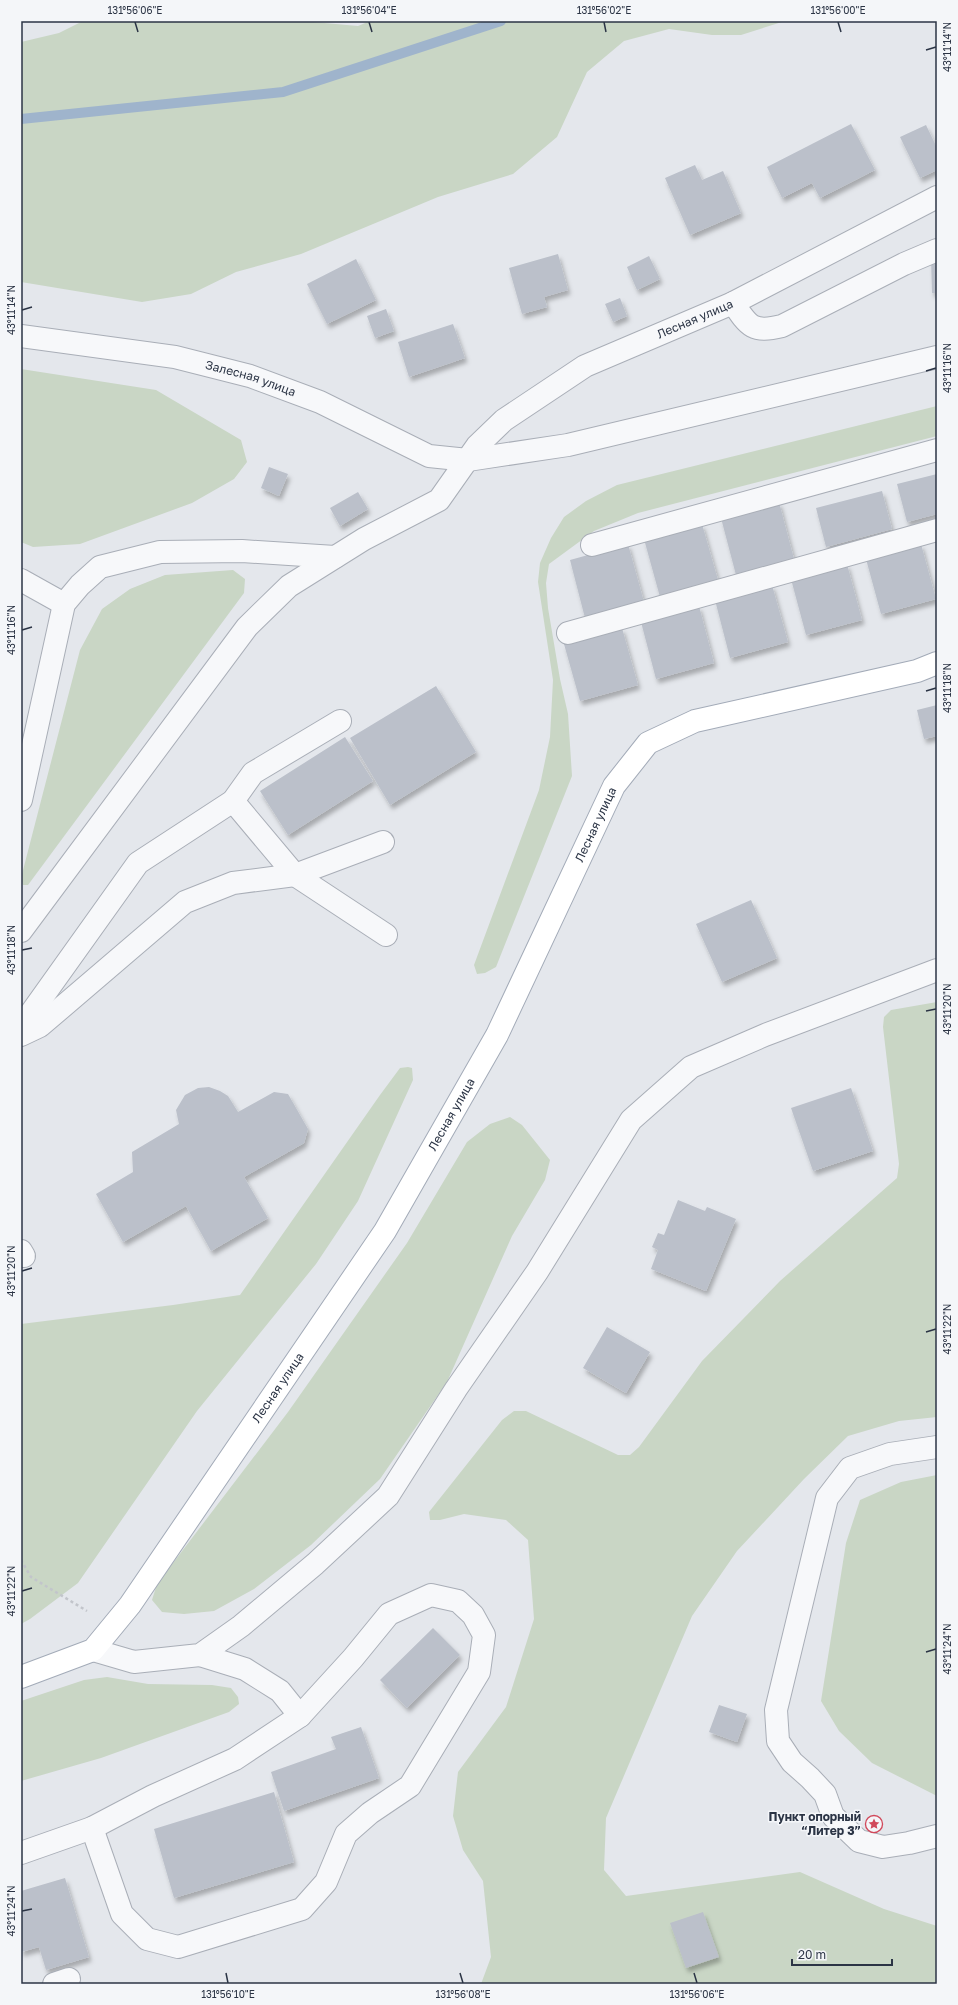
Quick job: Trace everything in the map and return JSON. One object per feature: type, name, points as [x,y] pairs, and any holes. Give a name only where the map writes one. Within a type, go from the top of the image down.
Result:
[{"type":"main road","name":"Лесная улица","points":[[21,1677],[93,1650],[113,1626],[130,1605],[385,1231],[497,1035],[614,786],[648,743],[695,721],[917,670],[937,663]]},
{"type":"street","name":"Лесная улица","points":[[21,931],[247,627],[289,586],[364,539],[439,500],[468,460],[476,446],[504,420],[585,366],[733,303],[937,197]]},
{"type":"street","points":[[733,303],[746,323],[765,331],[782,326],[904,264],[937,250]]},
{"type":"street","name":"Залесная улица","points":[[21,336],[176,356],[250,376],[320,402],[429,456],[468,460],[568,445],[937,357]]},
{"type":"street","points":[[592,545],[937,450]]},
{"type":"street","points":[[568,633],[937,530]]},
{"type":"street","points":[[21,800],[64,604],[80,585],[100,567],[160,552],[242,551],[335,557]]},
{"type":"street","points":[[21,580],[64,604]]},
{"type":"street","points":[[21,1027],[138,863],[233,801],[253,773],[340,721]]},
{"type":"street","points":[[233,801],[294,875],[386,935]]},
{"type":"street","points":[[21,1035],[40,1026],[184,902],[234,882],[294,875],[383,842]]},
{"type":"street","points":[[200,1655],[241,1626],[315,1564],[388,1496],[456,1389],[537,1272],[631,1120],[691,1067],[765,1035],[937,970]]},
{"type":"street","points":[[937,1447],[890,1454],[850,1468],[826,1498],[776,1710],[778,1741],[792,1762],[825,1794],[833,1816],[859,1841],[883,1847],[909,1843],[937,1836]]},
{"type":"street","points":[[21,1853],[92,1828],[153,1796],[235,1759],[300,1716],[353,1658],[389,1614],[431,1595],[458,1601],[473,1615],[484,1636],[479,1672],[410,1786],[370,1813],[346,1834],[326,1882],[302,1909],[178,1947],[147,1939],[122,1914],[92,1828]]},
{"type":"street","points":[[93,1650],[134,1662],[200,1655],[245,1669],[280,1691],[300,1716]]},
{"type":"path","points":[[21,1560],[31,1577],[113,1626]]},
{"type":"green space","points":[[83,21],[302,21],[358,26],[370,21],[785,21],[741,35],[712,35],[669,29],[624,41],[587,72],[557,137],[513,174],[438,197],[301,254],[236,272],[191,294],[142,302],[21,282],[21,42],[59,33]]},
{"type":"green space","points":[[21,369],[156,390],[241,440],[247,462],[234,479],[192,503],[80,544],[33,547],[21,542]]},
{"type":"green space","points":[[937,406],[937,436],[638,513],[594,531],[549,564],[546,583],[548,608],[560,679],[568,714],[572,776],[496,967],[485,973],[477,974],[474,965],[539,790],[550,737],[553,680],[538,582],[540,563],[551,538],[564,517],[586,501],[617,485]]},
{"type":"green space","points":[[233,570],[245,579],[244,593],[28,885],[23,885],[21,878],[80,650],[102,609],[130,589],[165,575]]},
{"type":"green space","points":[[937,1002],[937,1417],[899,1421],[848,1436],[804,1479],[737,1551],[692,1616],[606,1818],[604,1870],[626,1896],[800,1872],[884,1909],[937,1926],[937,1984],[481,1984],[491,1957],[483,1881],[463,1850],[453,1816],[458,1772],[506,1707],[534,1619],[528,1540],[506,1520],[464,1514],[440,1520],[430,1520],[429,1512],[502,1420],[514,1411],[526,1411],[618,1455],[630,1455],[639,1447],[702,1361],[780,1281],[897,1178],[899,1164],[883,1027],[884,1017],[891,1010]]},
{"type":"green space","points":[[400,1068],[412,1068],[413,1080],[358,1201],[316,1264],[197,1411],[78,1583],[21,1624],[21,1324],[240,1295],[380,1095]]},
{"type":"green space","points":[[510,1117],[522,1125],[550,1160],[545,1180],[512,1236],[447,1382],[380,1479],[311,1545],[254,1589],[214,1611],[184,1614],[162,1612],[152,1600],[157,1584],[288,1412],[407,1243],[467,1142],[490,1124]]},
{"type":"green space","points":[[937,1475],[937,1796],[872,1763],[839,1731],[821,1701],[846,1543],[860,1500],[901,1482]]},
{"type":"green space","points":[[107,1677],[148,1684],[212,1685],[231,1688],[238,1697],[239,1704],[229,1712],[101,1758],[21,1781],[21,1701],[84,1680]]},
{"type":"building","points":[[851,124],[875,170],[820,198],[812,183],[782,198],[767,167]]},
{"type":"building","points":[[926,125],[937,148],[937,170],[920,178],[900,137]]},
{"type":"building","points":[[695,165],[702,180],[723,171],[741,213],[690,235],[665,178]]},
{"type":"building","points":[[558,254],[568,290],[544,297],[547,307],[522,314],[509,268]]},
{"type":"building","points":[[649,256],[660,279],[637,290],[627,267]]},
{"type":"building","points":[[931,256],[937,256],[937,293],[932,293]]},
{"type":"building","points":[[356,259],[376,300],[327,324],[307,284]]},
{"type":"building","points":[[620,298],[627,316],[613,322],[605,304]]},
{"type":"building","points":[[386,309],[394,331],[375,338],[367,316]]},
{"type":"building","points":[[453,324],[465,358],[409,377],[398,342]]},
{"type":"building","points":[[269,467],[288,474],[279,496],[261,488]]},
{"type":"building","points":[[937,474],[937,514],[907,522],[897,484]]},
{"type":"building","points":[[882,491],[892,529],[826,547],[816,508]]},
{"type":"building","points":[[358,492],[368,509],[340,526],[330,508]]},
{"type":"building","points":[[779,502],[794,559],[736,575],[721,518]]},
{"type":"building","points":[[702,524],[718,580],[660,597],[644,539]]},
{"type":"building","points":[[628,544],[644,602],[585,618],[570,560]]},
{"type":"building","points":[[921,544],[936,599],[881,614],[866,559]]},
{"type":"building","points":[[847,564],[862,620],[806,635],[791,579]]},
{"type":"building","points":[[772,585],[788,642],[730,658],[715,600]]},
{"type":"building","points":[[699,606],[714,663],[656,679],[641,622]]},
{"type":"building","points":[[622,628],[638,685],[580,701],[564,644]]},
{"type":"building","points":[[436,686],[476,752],[390,805],[350,738]]},
{"type":"building","points":[[937,705],[937,736],[924,739],[917,710]]},
{"type":"building","points":[[345,737],[373,781],[288,835],[260,791]]},
{"type":"building","points":[[751,900],[777,958],[722,982],[696,924]]},
{"type":"building","points":[[209,1087],[228,1096],[238,1112],[274,1092],[288,1094],[308,1129],[304,1143],[244,1177],[268,1218],[211,1251],[186,1206],[123,1242],[96,1194],[133,1172],[132,1152],[179,1124],[176,1110],[185,1095],[198,1088]]},
{"type":"building","points":[[851,1088],[873,1151],[813,1171],[791,1108]]},
{"type":"building","points":[[678,1200],[705,1211],[707,1207],[736,1219],[706,1291],[651,1269],[658,1250],[652,1247],[658,1233],[664,1235]]},
{"type":"building","points":[[607,1327],[650,1352],[626,1393],[583,1368]]},
{"type":"building","points":[[433,1628],[460,1655],[407,1708],[380,1680]]},
{"type":"building","points":[[719,1705],[747,1714],[737,1742],[709,1732]]},
{"type":"building","points":[[361,1727],[379,1778],[284,1811],[271,1772],[336,1749],[331,1737]]},
{"type":"building","points":[[274,1792],[294,1862],[174,1898],[154,1829]]},
{"type":"building","points":[[65,1878],[89,1957],[46,1970],[39,1947],[21,1952],[21,1891]]},
{"type":"building","points":[[703,1912],[719,1957],[686,1968],[670,1923]]},
{"type":"waterway","points":[[21,119],[283,92],[501,21]]},
{"type":"place","name":"Пункт опорный “Литер 3”","points":[[874,1824]]}]
